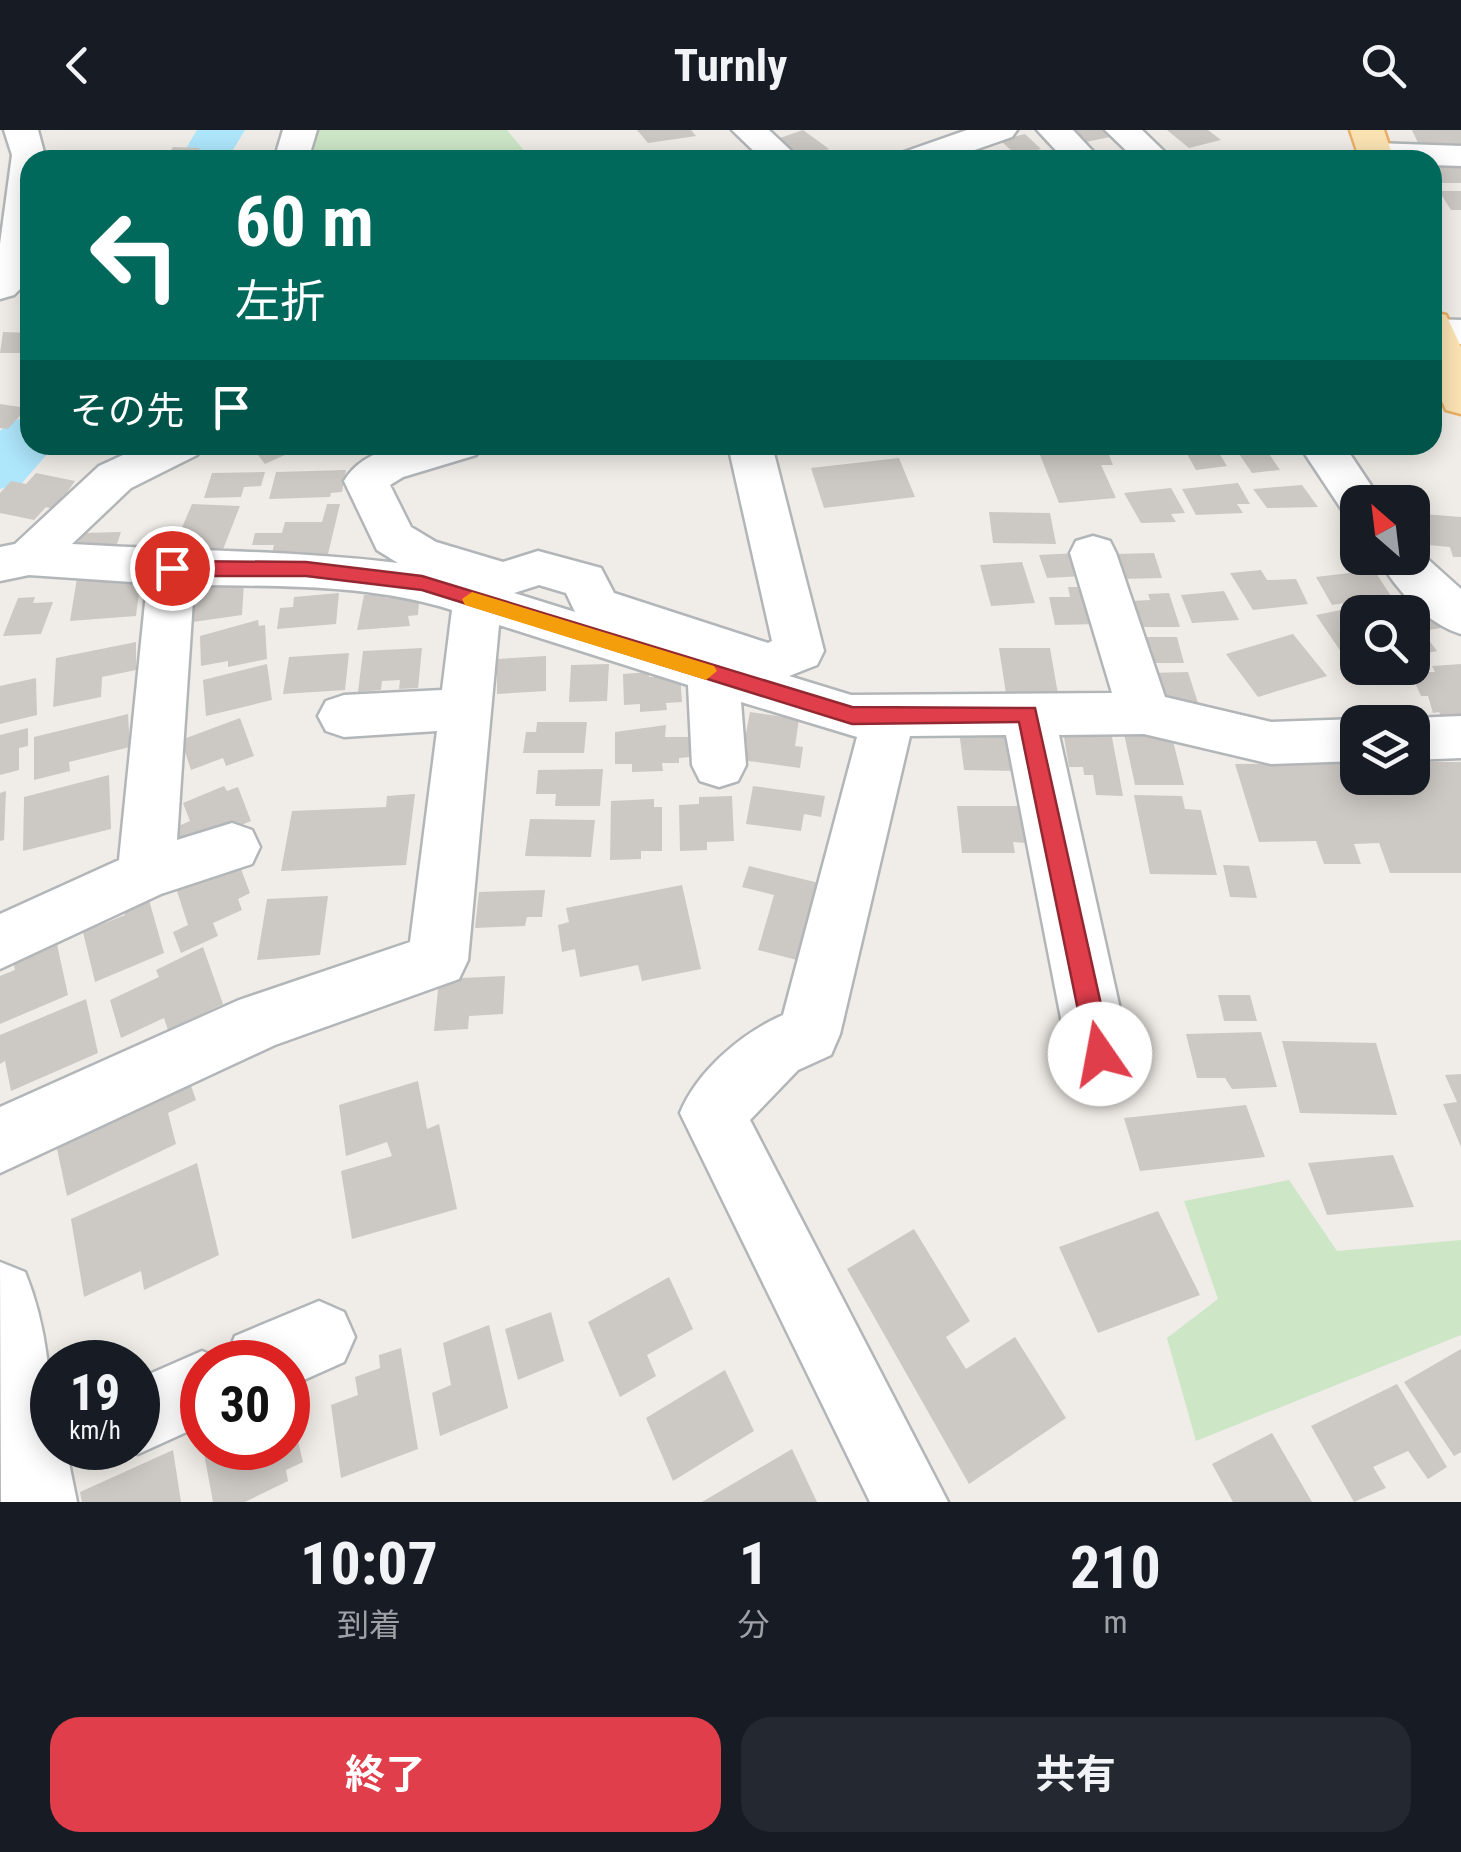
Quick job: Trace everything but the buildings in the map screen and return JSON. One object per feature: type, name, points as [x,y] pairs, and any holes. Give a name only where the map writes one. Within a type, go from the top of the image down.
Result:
[{"type":"main road","points":[[1443,329],[1461,400]]},
{"type":"street","points":[[749,130],[772,150]]},
{"type":"street","points":[[942,150],[1000,130]]},
{"type":"street","points":[[1054,130],[1074,150]]},
{"type":"street","points":[[1122,130],[1145,150]]},
{"type":"street","points":[[0,287],[15,273],[20,231]]},
{"type":"street","points":[[15,561],[115,477],[161,455]]},
{"type":"street","points":[[426,455],[387,466],[366,481],[393,538],[420,554],[504,578],[538,568],[584,580],[595,606],[770,663],[799,651],[752,455]]},
{"type":"street","points":[[1328,455],[1348,485]]},
{"type":"street","points":[[1093,554],[1144,713]]},
{"type":"street","points":[[15,561],[306,569],[422,583],[852,716],[1144,713],[1270,743],[1340,741]]},
{"type":"street","points":[[146,874],[172,568]]},
{"type":"street","points":[[1414,575],[1461,616]]},
{"type":"street","points":[[0,1140],[261,1021],[438,960],[477,601]]},
{"type":"street","points":[[713,674],[719,765]]},
{"type":"street","points":[[344,716],[466,709]]},
{"type":"street","points":[[1028,714],[1100,1054]]},
{"type":"street","points":[[889,715],[810,1034],[776,1049],[712,1113],[910,1502]]},
{"type":"street","points":[[1430,738],[1461,737]]},
{"type":"street","points":[[0,942],[146,874],[232,847]]},
{"type":"street","points":[[0,1297],[46,1471]]},
{"type":"green space","points":[[310,130],[507,130],[524,150],[303,150]]},
{"type":"green space","points":[[1289,1180],[1337,1251],[1461,1240],[1461,1335],[1196,1441],[1167,1338],[1218,1299],[1184,1201]]},
{"type":"waterway","points":[[209,150],[221,130]]},
{"type":"waterway","points":[[0,468],[20,447]]},
{"type":"slow traffic","points":[[472,599],[706,671]]},
{"type":"route","points":[[172,568],[306,569],[422,583],[852,716],[1028,714],[1100,1054]]}]
